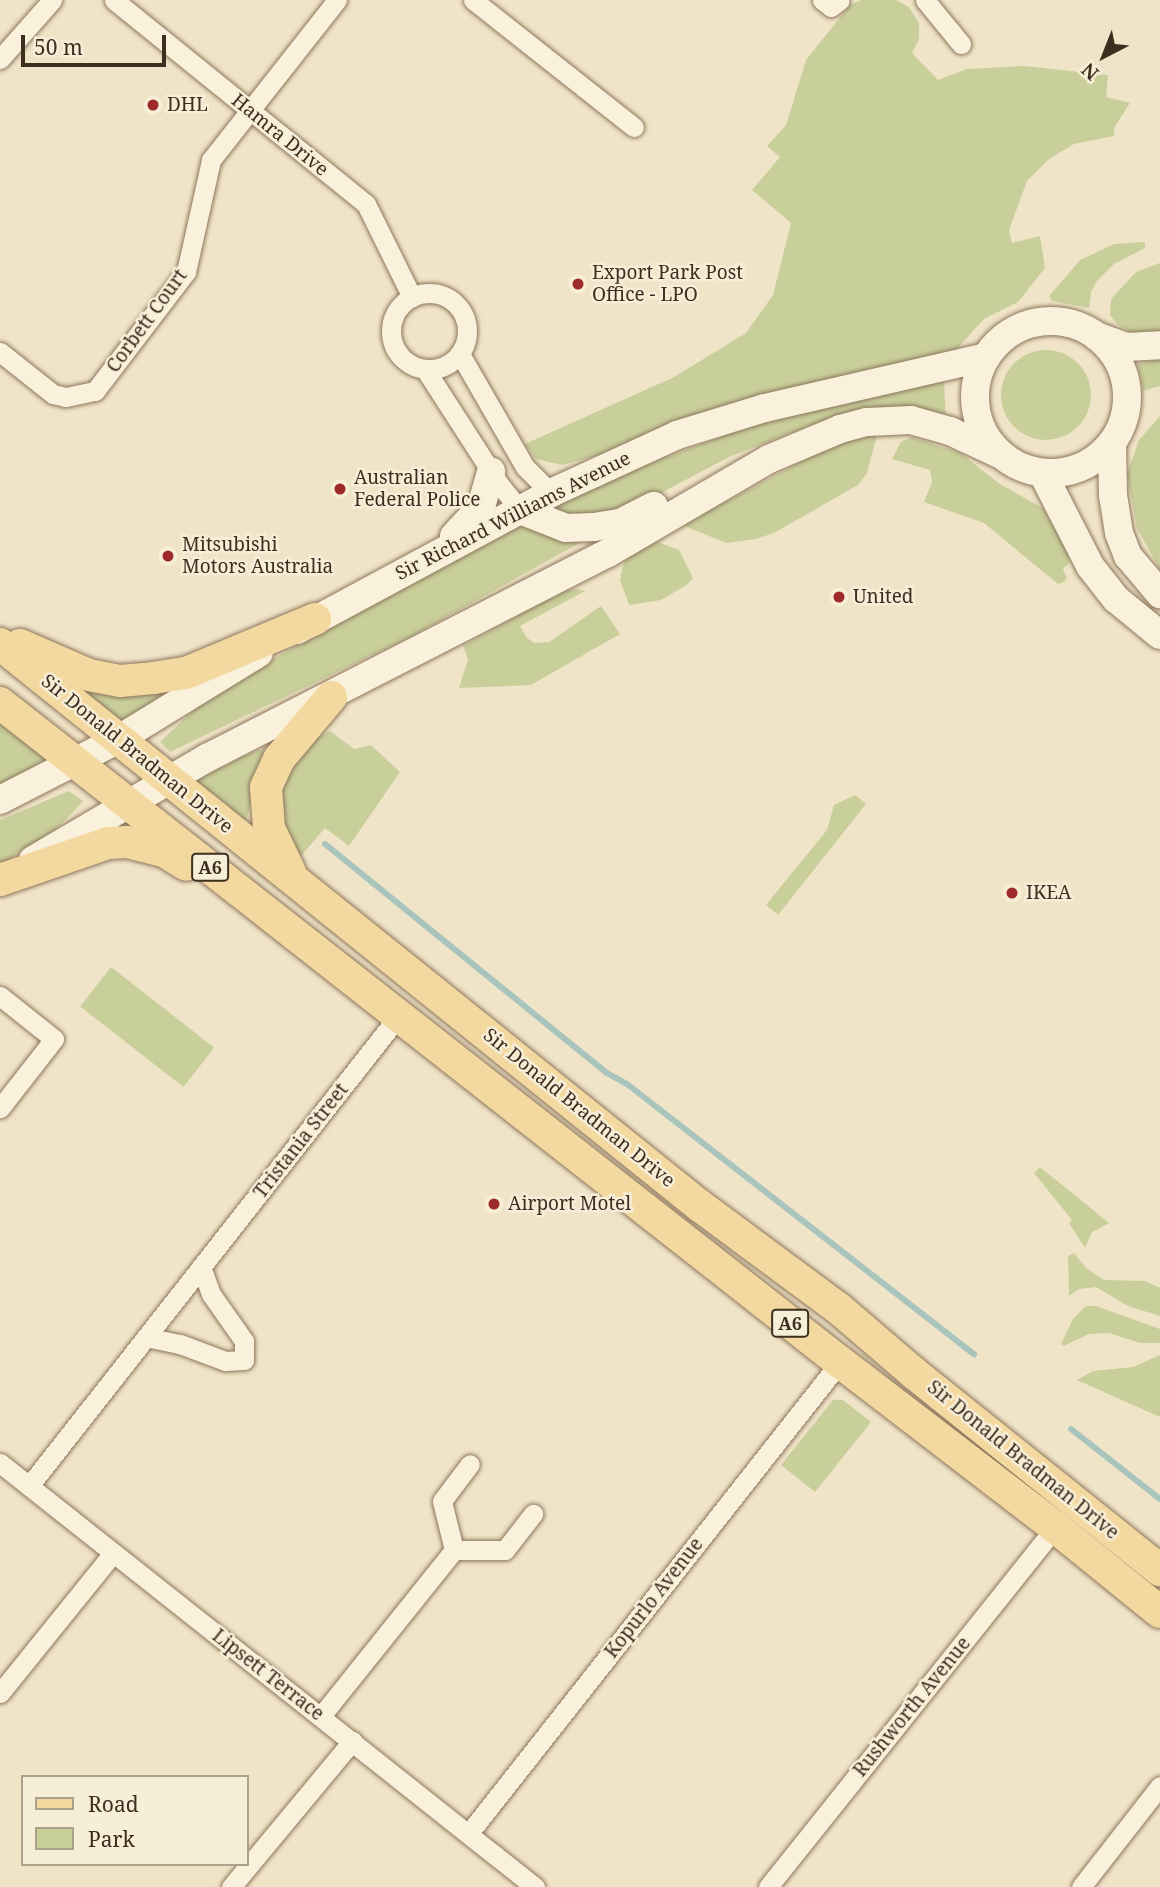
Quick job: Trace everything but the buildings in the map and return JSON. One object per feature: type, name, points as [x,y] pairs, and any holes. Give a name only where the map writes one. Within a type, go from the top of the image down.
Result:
[{"type":"main road","points":[[1091,333],[1116,359],[1127,391],[1124,420],[1112,443],[1093,461],[1069,472],[1043,474],[1012,463],[985,437],[977,418],[974,397],[977,376],[996,343],[1026,325],[1060,322],[1091,333],[1126,347],[1160,345]]},
{"type":"main road","name":"Sir Richard Williams Avenue","points":[[0,800],[118,739],[314,619],[551,493],[629,456],[706,425],[986,357]]},
{"type":"main road","points":[[520,510],[566,527],[620,523],[702,481],[769,459],[840,429],[890,420],[931,424],[999,453]]},
{"type":"main road","points":[[1112,443],[1113,495],[1119,533],[1128,556],[1160,594]]},
{"type":"main road","points":[[0,880],[170,780],[598,558],[769,459]]},
{"type":"main road","points":[[425,560],[476,513],[487,492],[491,471]]},
{"type":"main road","points":[[1043,474],[1090,566],[1116,600],[1160,635]]},
{"type":"main road","points":[[0,635],[89,675],[120,681],[186,673],[314,619]]},
{"type":"main road","name":"Sir Donald Bradman Drive","points":[[0,644],[700,1206],[838,1308],[1160,1570]]},
{"type":"main road","points":[[292,878],[269,828],[266,787],[279,760],[331,697]]},
{"type":"main road","name":"Sir Donald Bradman Drive","points":[[0,703],[400,1014],[840,1362],[1055,1527],[1160,1612]]},
{"type":"main road","points":[[0,880],[74,853],[108,843],[127,842],[164,851],[291,931]]},
{"type":"main road","points":[[700,1206],[836,1334],[840,1362]]},
{"type":"street","points":[[0,59],[52,0]]},
{"type":"street","name":"Hamra Drive","points":[[114,0],[366,204],[412,297]]},
{"type":"street","name":"Corbett Court","points":[[0,352],[53,394],[66,397],[95,391],[186,272],[211,160],[337,0]]},
{"type":"street","points":[[473,0],[634,127]]},
{"type":"street","points":[[822,0],[831,7],[840,0]]},
{"type":"street","points":[[925,0],[961,44]]},
{"type":"street","points":[[436,293],[457,305],[467,325],[467,335],[460,354],[438,368],[425,369],[403,359],[392,338],[395,314],[412,297],[436,293]]},
{"type":"street","points":[[460,354],[525,467],[551,493]]},
{"type":"street","points":[[425,369],[491,471],[520,510]]},
{"type":"street","points":[[0,996],[54,1039],[0,1108]]},
{"type":"street","name":"Tristania Street","points":[[29,1486],[400,1014]]},
{"type":"street","points":[[146,1337],[180,1344],[225,1361],[244,1360],[244,1341],[211,1294],[201,1267]]},
{"type":"street","name":"Kopurlo Avenue","points":[[469,1833],[840,1362]]},
{"type":"street","name":"Lipsett Terrace","points":[[0,1463],[536,1887]]},
{"type":"street","points":[[454,1550],[442,1501],[470,1464]]},
{"type":"street","points":[[454,1550],[505,1550],[533,1514]]},
{"type":"street","name":"Rushworth Avenue","points":[[768,1887],[1055,1527]]},
{"type":"street","points":[[321,1716],[454,1550]]},
{"type":"street","points":[[0,1693],[113,1553]]},
{"type":"street","points":[[231,1887],[352,1741]]},
{"type":"street","points":[[1081,1887],[1160,1786]]},
{"type":"green space","points":[[861,0],[896,0],[909,7],[919,23],[919,39],[912,53],[938,80],[967,69],[1024,66],[1108,75],[1106,97],[1130,103],[1114,128],[1114,136],[1074,144],[1049,159],[1027,181],[1009,230],[1012,243],[1040,236],[1045,268],[1018,302],[984,319],[956,350],[578,461],[562,465],[536,459],[525,444],[674,377],[746,333],[773,295],[791,223],[752,190],[780,157],[767,146],[786,125],[806,60],[850,5]]},
{"type":"green space","points":[[1145,242],[1145,248],[1114,264],[1097,281],[1091,292],[1089,308],[1052,301],[1049,296],[1080,260],[1114,244]]},
{"type":"green space","points":[[1160,263],[1160,334],[1134,334],[1117,324],[1110,315],[1111,299],[1136,272]]},
{"type":"green space","points":[[1046,350],[1063,353],[1078,363],[1088,378],[1091,395],[1088,412],[1078,427],[1063,437],[1046,440],[1029,437],[1014,427],[1004,412],[1001,395],[1004,378],[1014,363],[1029,353]]},
{"type":"green space","points":[[1160,358],[1160,386],[1143,391],[1138,364]]},
{"type":"green space","points":[[944,380],[946,421],[868,409],[811,425],[729,457],[629,510],[604,519],[553,513],[549,501],[760,422]]},
{"type":"green space","points":[[1160,416],[1160,570],[1137,528],[1127,474],[1139,440]]},
{"type":"green space","points":[[877,435],[867,473],[858,485],[774,533],[756,539],[726,543],[682,525],[823,450],[863,436]]},
{"type":"green space","points":[[912,437],[960,453],[1000,484],[1043,508],[1068,552],[1069,563],[1063,569],[1067,578],[1064,582],[1058,584],[984,523],[924,502],[932,482],[930,470],[892,459],[901,442]]},
{"type":"green space","points":[[520,519],[585,540],[414,635],[170,752],[160,742],[201,703],[234,681]]},
{"type":"green space","points":[[655,541],[679,550],[693,578],[688,584],[661,600],[629,605],[620,580],[623,565],[628,557]]},
{"type":"green space","points":[[562,591],[585,591],[520,626],[526,637],[534,643],[549,642],[601,606],[620,634],[531,685],[459,688],[468,659],[463,646]]},
{"type":"green space","points":[[181,684],[113,727],[74,686]]},
{"type":"green space","points":[[0,716],[54,758],[0,792]]},
{"type":"green space","points":[[330,731],[354,749],[371,745],[400,772],[349,846],[325,828],[300,857],[288,842],[279,806],[279,789],[300,747]]},
{"type":"green space","points":[[264,749],[244,830],[187,785],[246,755]]},
{"type":"green space","points":[[69,791],[83,801],[75,810],[56,829],[0,865],[0,820]]},
{"type":"green space","points":[[855,795],[866,804],[778,915],[766,905],[827,830],[834,805]]},
{"type":"green space","points":[[111,967],[214,1048],[183,1087],[80,1006]]},
{"type":"green space","points":[[1040,1167],[1109,1223],[1092,1232],[1085,1248],[1069,1223],[1072,1220],[1034,1173]]},
{"type":"green space","points":[[1074,1253],[1086,1268],[1104,1280],[1145,1281],[1160,1288],[1160,1316],[1128,1306],[1096,1287],[1079,1289],[1069,1296],[1068,1256]]},
{"type":"green space","points":[[1086,1306],[1096,1306],[1160,1329],[1160,1343],[1140,1343],[1109,1333],[1089,1334],[1064,1346],[1061,1344],[1073,1319]]},
{"type":"green space","points":[[1160,1355],[1160,1417],[1077,1380],[1093,1371],[1133,1367]]},
{"type":"green space","points":[[833,1400],[843,1400],[871,1422],[815,1492],[781,1465]]},
{"type":"waterway","points":[[325,844],[607,1073],[627,1084],[974,1354]]},
{"type":"waterway","points":[[1071,1429],[1160,1499]]},
{"type":"place","name":"DHL","points":[[153,105]]},
{"type":"place","name":"Export Park Post Office - LPO","points":[[578,284]]},
{"type":"place","name":"Australian Federal Police","points":[[340,489]]},
{"type":"place","name":"Mitsubishi Motors Australia","points":[[168,556]]},
{"type":"place","name":"United","points":[[839,597]]},
{"type":"place","name":"IKEA","points":[[1012,893]]},
{"type":"place","name":"Airport Motel","points":[[494,1204]]}]
